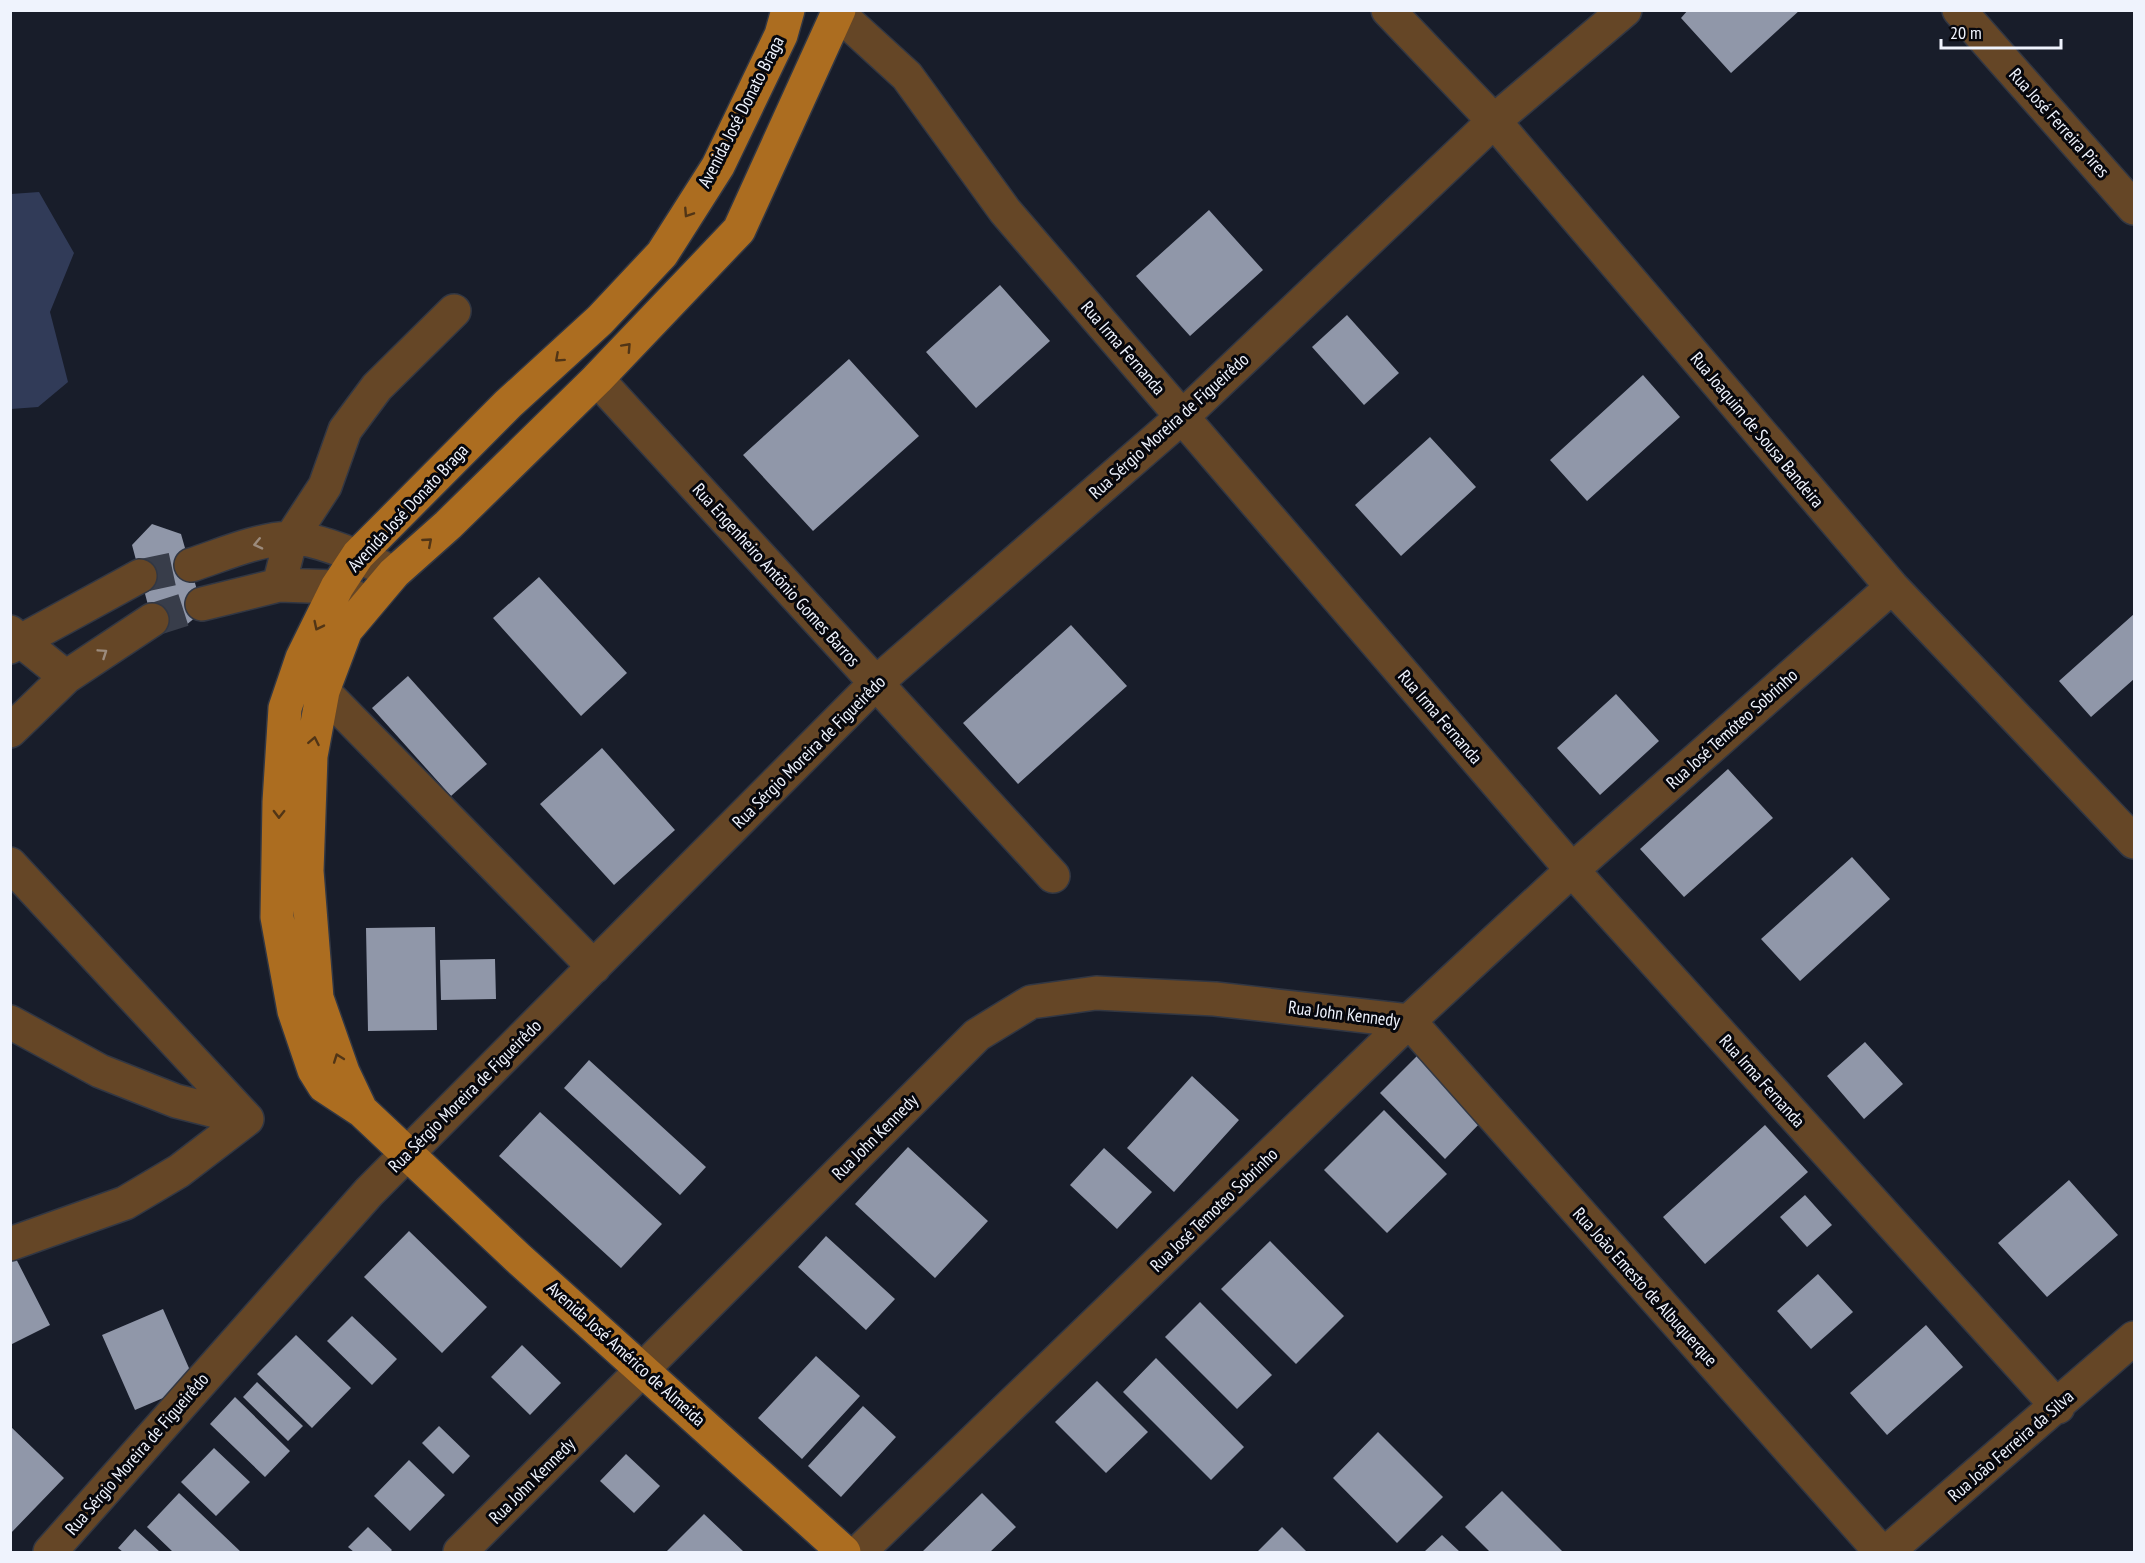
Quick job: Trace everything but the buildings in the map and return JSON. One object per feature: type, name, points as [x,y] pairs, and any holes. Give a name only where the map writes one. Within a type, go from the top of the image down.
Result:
[{"type":"main road","name":"Avenida José Donato Braga","points":[[407,1155],[362,1111],[324,1086],[314,1070],[294,1011],[277,917],[279,802],[285,708],[302,657],[337,587],[358,555],[508,404],[600,320],[662,254],[718,166],[781,35],[788,10]]},
{"type":"main road","name":"Avenida José Donato Braga","points":[[362,1111],[343,1072],[317,998],[307,871],[311,756],[323,691],[346,630],[394,573],[448,525],[597,379],[739,230],[839,12]]},
{"type":"main road","name":"Avenida José Américo de Almeida","points":[[407,1155],[844,1552]]},
{"type":"street","name":"Rua Joaquim de Sousa Bandeira","points":[[1388,10],[1494,120],[1892,587],[2134,842]]},
{"type":"street","name":"Rua Sérgio Moreira de Figueirêdo","points":[[50,1552],[369,1192],[876,683],[1182,417],[1494,120],[1625,10]]},
{"type":"street","name":"Rua José Ferreira Pires","points":[[1959,10],[2134,208]]},
{"type":"street","name":"Rua Irma Fernanda","points":[[839,12],[908,76],[1005,211],[1572,870],[2058,1407]]},
{"type":"street","points":[[279,585],[291,538],[325,486],[345,430],[377,387],[454,311]]},
{"type":"street","name":"Rua Engenheiro Antõnio Gomes Barros","points":[[597,379],[1053,876]]},
{"type":"street","points":[[191,565],[254,544],[291,538],[358,555],[394,573]]},
{"type":"street","points":[[66,677],[13,640],[140,576]]},
{"type":"street","points":[[202,604],[279,585],[337,587],[369,603]]},
{"type":"street","name":"Rua José Temóteo Sobrinho","points":[[1572,870],[1892,587]]},
{"type":"street","points":[[10,731],[66,677],[152,620]]},
{"type":"street","points":[[323,691],[594,967]]},
{"type":"street","points":[[10,864],[248,1119]]},
{"type":"street","name":"Rua José Temoteo Sobrinho","points":[[860,1552],[1409,1021],[1572,870]]},
{"type":"street","name":"Rua John Kennedy","points":[[460,1552],[977,1035],[1030,1002],[1096,993],[1215,999],[1409,1021]]},
{"type":"street","name":"Rua João Emesto de Albuquerque","points":[[1409,1021],[1881,1552]]},
{"type":"street","points":[[12,1028],[100,1071],[176,1101],[248,1119]]},
{"type":"street","points":[[10,1244],[125,1203],[179,1171],[248,1119]]},
{"type":"street","name":"Rua João Ferreira da Silva","points":[[1887,1552],[2058,1407],[2134,1338]]},
{"type":"shaded area","points":[[39,192],[74,253],[50,312],[68,382],[38,407],[11,409],[11,194]]},
{"type":"tunnel","points":[[140,576],[191,565]]},
{"type":"tunnel","points":[[152,620],[202,604]]}]
